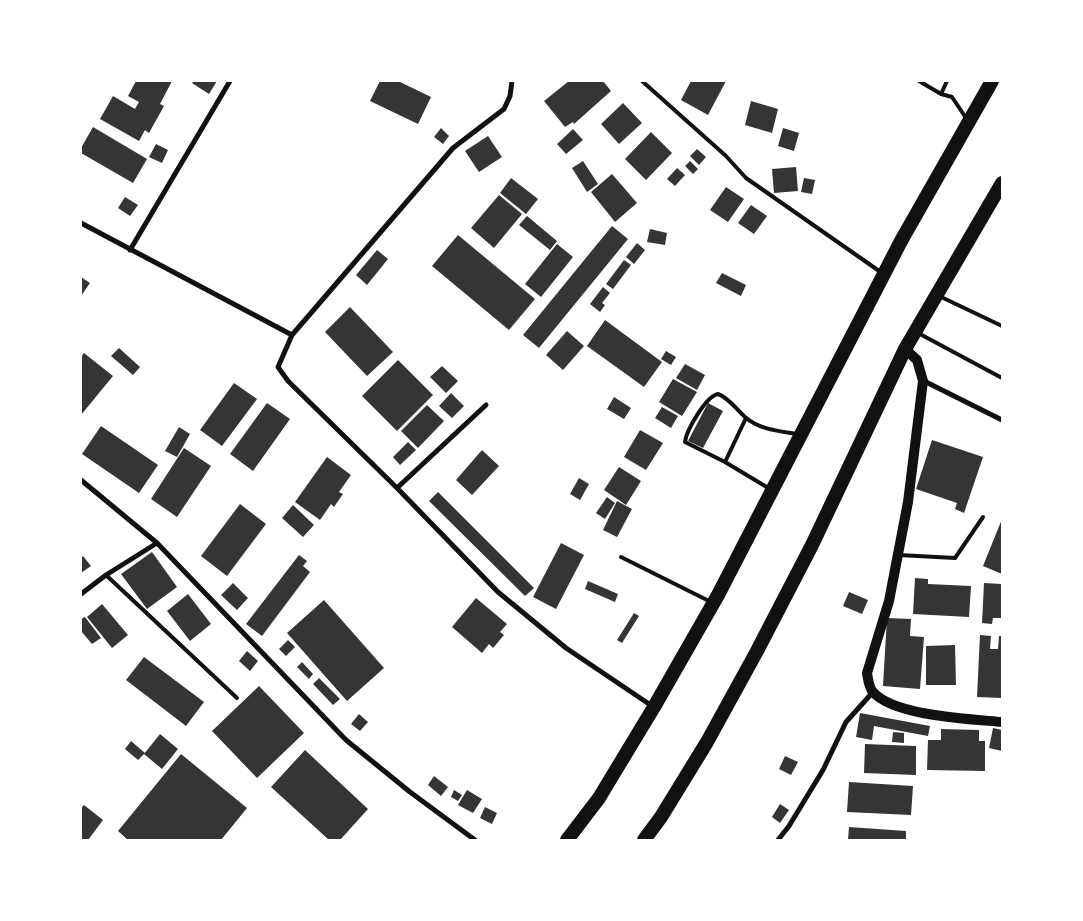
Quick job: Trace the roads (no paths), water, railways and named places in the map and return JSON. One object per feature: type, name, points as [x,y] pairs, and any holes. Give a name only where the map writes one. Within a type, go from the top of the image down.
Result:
[{"type":"highway","points":[[567,840],[599,798],[714,603],[884,274],[992,81]]},
{"type":"highway","points":[[644,840],[662,817],[757,651],[812,545],[905,349],[1002,183]]},
{"type":"main road","points":[[905,349],[917,360],[923,381],[908,502],[898,555],[889,601],[867,673],[873,692],[894,704],[918,712],[1002,722]]},
{"type":"street","points":[[130,250],[230,81]]},
{"type":"street","points":[[512,81],[510,96],[504,108],[453,148],[292,335],[278,367],[282,374],[498,592],[566,648],[654,707]]},
{"type":"street","points":[[81,222],[130,250],[292,335]]},
{"type":"street","points":[[923,381],[1002,420]]},
{"type":"street","points":[[397,488],[486,405]]},
{"type":"street","points":[[81,480],[157,543],[346,740],[410,792],[475,840]]},
{"type":"street","points":[[81,594],[106,575],[157,543]]},
{"type":"street","points":[[778,840],[789,826],[822,770],[846,722],[873,692]]},
{"type":"lane","points":[[642,81],[726,156],[746,178],[884,274]]},
{"type":"lane","points":[[920,81],[940,94],[952,96],[969,122]]},
{"type":"lane","points":[[940,94],[947,81]]},
{"type":"lane","points":[[936,294],[1002,326]]},
{"type":"lane","points":[[916,332],[1002,378]]},
{"type":"lane","points":[[773,491],[726,462],[685,442],[686,433],[714,395],[723,396],[746,418],[768,429],[802,434]]},
{"type":"lane","points":[[726,462],[746,418]]},
{"type":"lane","points":[[898,555],[955,558],[983,517]]},
{"type":"lane","points":[[621,557],[714,603]]},
{"type":"lane","points":[[106,575],[237,698]]}]
